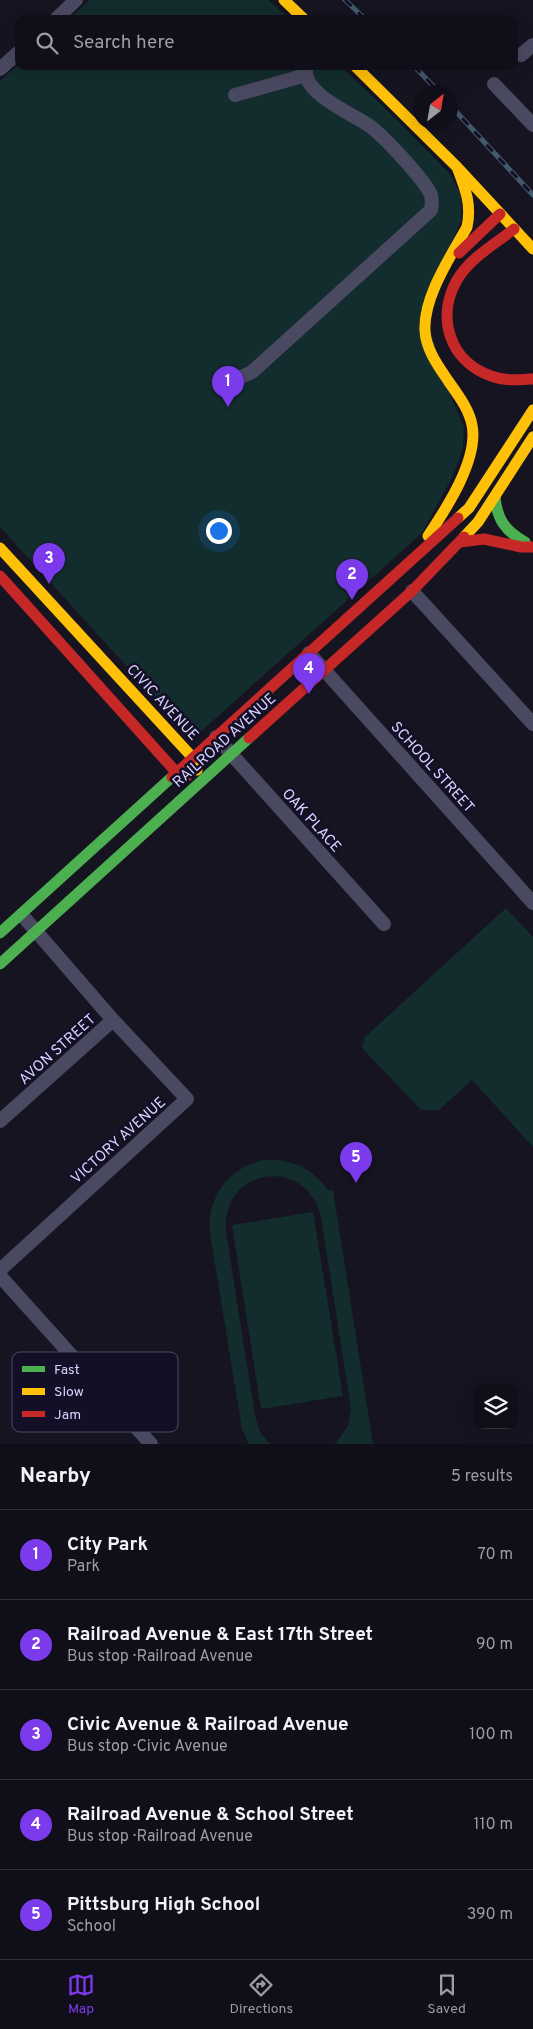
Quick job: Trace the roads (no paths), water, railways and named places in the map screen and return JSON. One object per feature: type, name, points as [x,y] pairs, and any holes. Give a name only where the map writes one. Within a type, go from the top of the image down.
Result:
[{"type":"main road","points":[[284,0],[300,15]]},
{"type":"main road","points":[[359,70],[457,168],[533,249]]},
{"type":"main road","points":[[404,568],[444,511],[465,469],[471,448],[473,431],[469,415],[429,349],[425,332],[430,292],[467,227],[470,216],[470,202],[457,168]]},
{"type":"main road","points":[[448,263],[500,214]]},
{"type":"main road","points":[[514,229],[466,269],[457,280],[450,294],[446,313],[447,326],[454,347],[473,368],[486,375],[506,380],[533,379]]},
{"type":"main road","name":"RAILROAD AVENUE","points":[[0,933],[469,508],[533,410]]},
{"type":"main road","name":"RAILROAD AVENUE","points":[[0,964],[412,591],[478,522],[533,437]]},
{"type":"main road","points":[[495,497],[496,509],[505,529],[512,536],[533,547]]},
{"type":"main road","points":[[460,542],[484,539],[521,547],[533,547]]},
{"type":"main road","name":"CIVIC AVENUE","points":[[0,548],[193,758],[200,781]]},
{"type":"main road","points":[[0,576],[176,772],[200,781]]},
{"type":"street","points":[[60,15],[76,0]]},
{"type":"street","points":[[521,55],[533,46]]},
{"type":"street","points":[[0,69],[15,56]]},
{"type":"street","points":[[230,382],[252,372],[431,210],[432,197],[403,159],[368,125],[342,111],[315,91],[307,70],[234,95]]},
{"type":"street","points":[[494,84],[533,125]]},
{"type":"street","points":[[412,591],[533,724]]},
{"type":"street","name":"SCHOOL STREET","points":[[309,653],[533,904]]},
{"type":"street","name":"OAK PLACE","points":[[216,737],[230,755],[384,924]]},
{"type":"street","name":"VICTORY AVENUE","points":[[0,1270],[187,1098],[113,1020],[22,915]]},
{"type":"street","name":"AVON STREET","points":[[0,1121],[113,1020]]},
{"type":"street","points":[[0,1276],[69,1352]]},
{"type":"street","points":[[141,1432],[152,1444]]},
{"type":"railway","points":[[345,0],[361,15]]},
{"type":"railway","points":[[418,70],[432,85]]},
{"type":"railway","points":[[458,114],[533,195]]},
{"type":"place","name":"City Park","points":[[228,407]]},
{"type":"place","name":"Civic Avenue & Railroad Avenue","points":[[49,584]]},
{"type":"place","name":"Railroad Avenue & East 17th Street","points":[[352,600]]},
{"type":"place","name":"Railroad Avenue & School Street","points":[[309,694]]},
{"type":"place","name":"Pittsburg High School","points":[[356,1183]]}]
